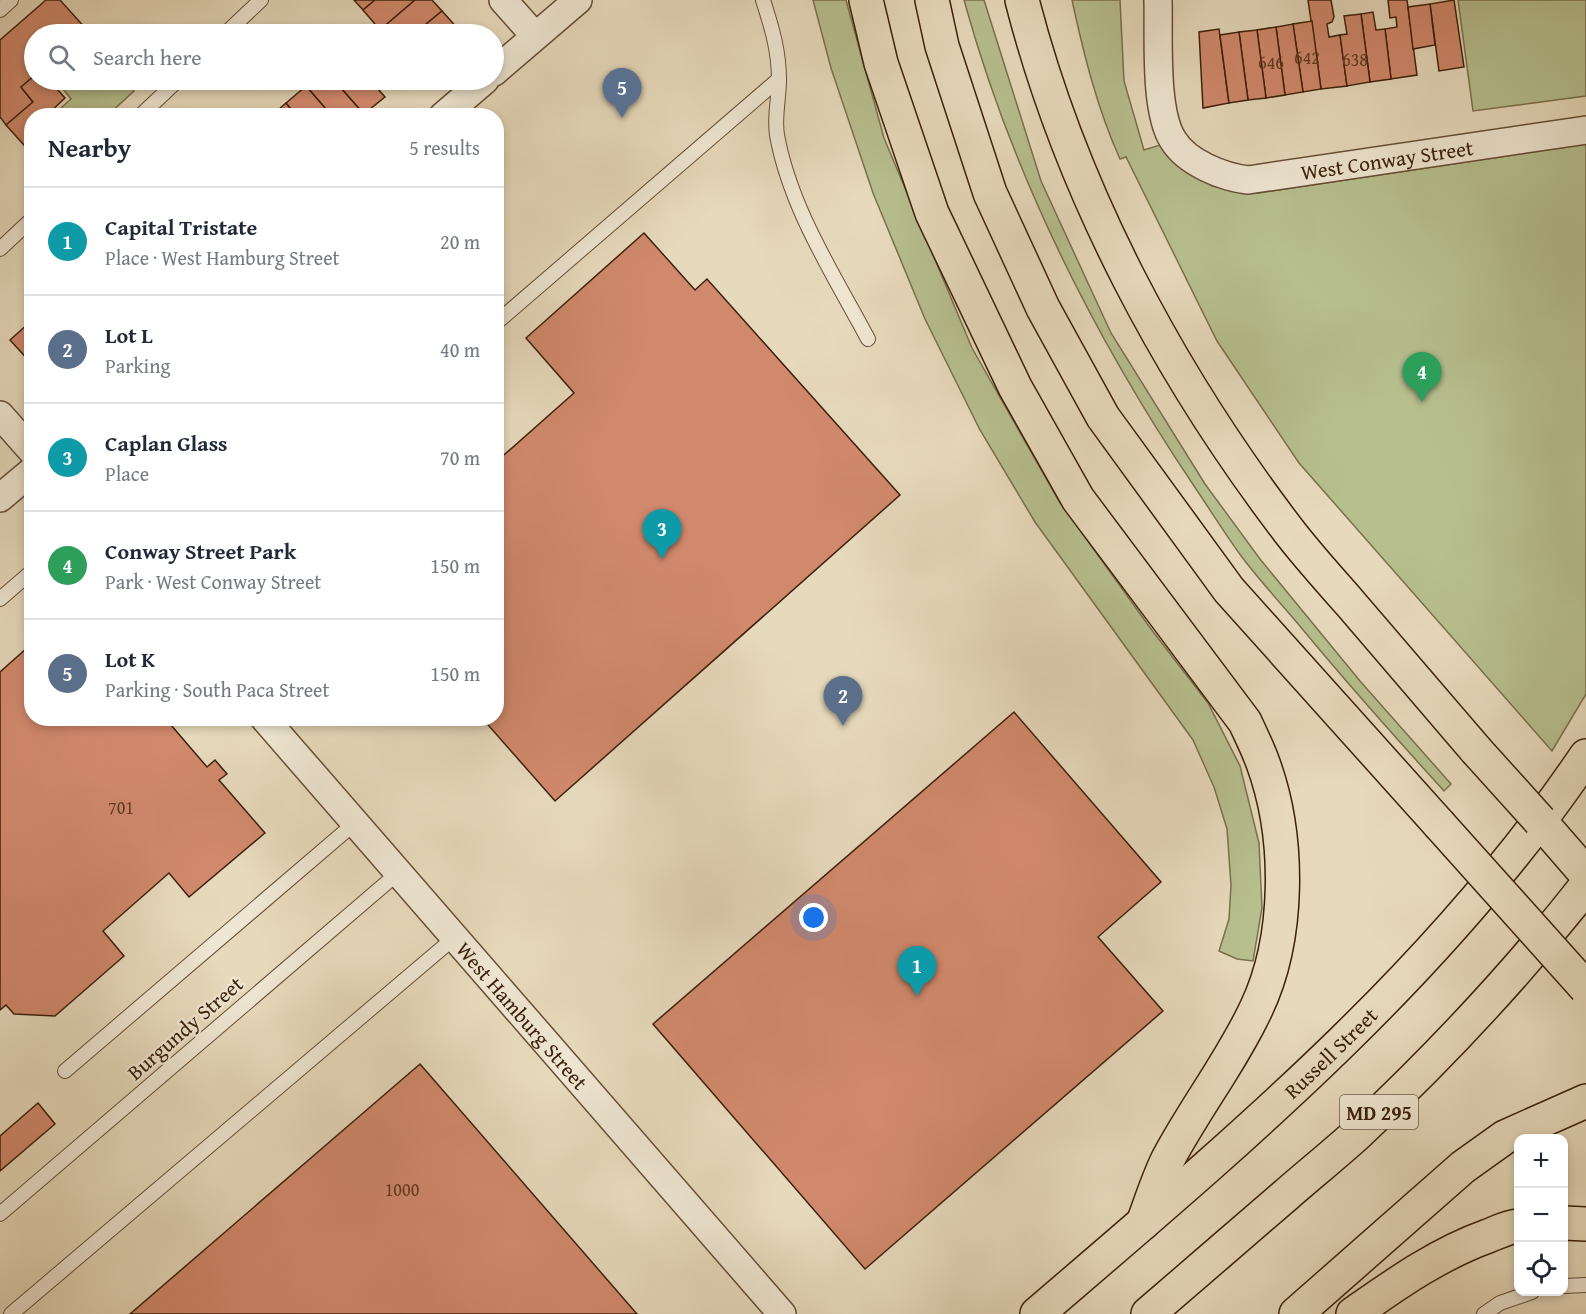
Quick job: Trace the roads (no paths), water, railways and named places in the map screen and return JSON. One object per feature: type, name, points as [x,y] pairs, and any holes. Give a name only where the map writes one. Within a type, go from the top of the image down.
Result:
[{"type":"main road","points":[[866,0],[881,63],[932,213],[1015,387],[1078,499],[1245,722],[1263,763],[1274,802],[1280,837],[1283,882],[1280,922],[1270,977],[1257,1009],[1234,1052],[1167,1160],[1143,1223]]},
{"type":"main road","points":[[932,0],[942,46],[990,193],[1043,308],[1103,417],[1229,590],[1586,988]]},
{"type":"main road","points":[[1022,0],[1036,54],[1063,134],[1114,248],[1172,359],[1224,442],[1289,532],[1586,874]]},
{"type":"main road","name":"Russell Street","points":[[1037,1314],[1143,1223],[1320,1064],[1374,1011],[1484,891],[1582,770]]},
{"type":"main road","name":"MD 295","points":[[1148,1314],[1356,1134],[1401,1091],[1493,997],[1554,927],[1586,886]]},
{"type":"main road","points":[[1296,1314],[1463,1167],[1505,1137],[1586,1101]]},
{"type":"main road","points":[[1568,1223],[1586,1224]]},
{"type":"main road","points":[[1353,1314],[1411,1274],[1449,1252],[1514,1227]]},
{"type":"street","points":[[503,0],[535,36]]},
{"type":"street","points":[[504,63],[578,0]]},
{"type":"street","name":"West Conway Street","points":[[1158,0],[1161,96],[1165,121],[1172,139],[1179,149],[1193,159],[1209,170],[1228,178],[1248,180],[1586,130]]},
{"type":"street","points":[[452,108],[473,90]]},
{"type":"street","points":[[0,415],[24,442]]},
{"type":"street","points":[[0,498],[24,478]]},
{"type":"street","name":"West Hamburg Street","points":[[271,726],[782,1314]]},
{"type":"lane","points":[[0,10],[11,0]]},
{"type":"lane","points":[[236,24],[261,0]]},
{"type":"lane","points":[[763,0],[776,37],[779,80],[776,133],[788,180],[813,235],[868,339]]},
{"type":"lane","points":[[504,316],[779,80]]},
{"type":"lane","points":[[148,108],[167,90]]},
{"type":"lane","points":[[0,249],[24,226]]},
{"type":"lane","points":[[0,599],[24,578]]},
{"type":"lane","points":[[65,1071],[355,823]]},
{"type":"lane","name":"Burgundy Street","points":[[0,1214],[398,873]]},
{"type":"lane","points":[[11,1314],[454,938]]},
{"type":"lane","points":[[1568,1286],[1586,1286]]},
{"type":"lane","points":[[1484,1314],[1500,1303],[1520,1296]]},
{"type":"place","name":"Lot K","points":[[622,118]]},
{"type":"place","name":"Conway Street Park","points":[[1422,402]]},
{"type":"place","name":"Caplan Glass","points":[[662,559]]},
{"type":"place","name":"Lot L","points":[[843,726]]},
{"type":"place","name":"Capital Tristate","points":[[917,996]]}]
